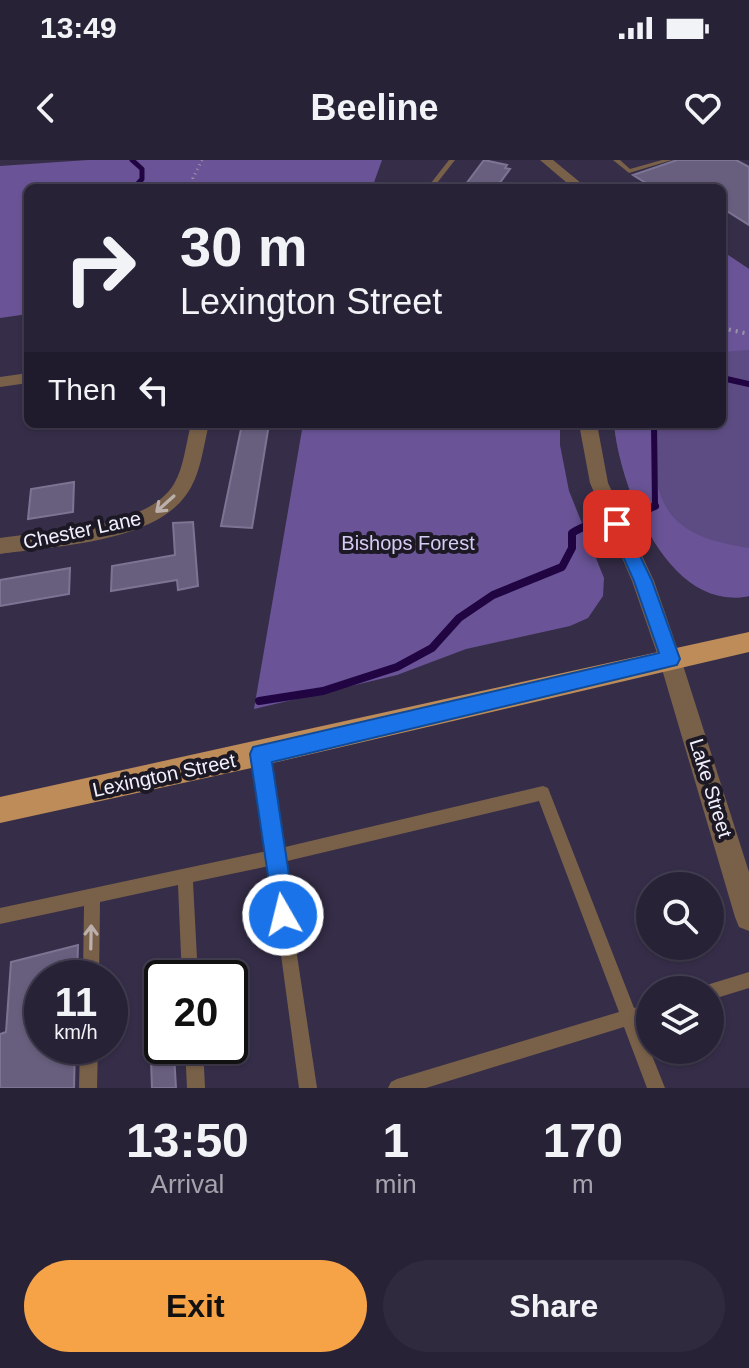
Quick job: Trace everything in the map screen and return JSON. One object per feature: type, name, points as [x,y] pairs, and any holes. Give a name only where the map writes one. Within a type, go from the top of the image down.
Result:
[{"type":"main road","name":"Lexington Street","points":[[0,810],[749,642]]},
{"type":"street","points":[[546,160],[576,184]]},
{"type":"street","points":[[0,382],[24,379]]},
{"type":"street","name":"Chester Lane","points":[[0,546],[116,527],[142,520],[163,508],[180,489],[199,428]]},
{"type":"street","name":"Lake Street","points":[[589,428],[599,483],[627,545],[670,659],[749,917]]},
{"type":"lane","points":[[434,184],[452,160]]},
{"type":"lane","points":[[616,160],[629,171],[669,160]]},
{"type":"lane","points":[[260,754],[308,1088]]},
{"type":"lane","points":[[0,916],[275,857],[543,793],[656,1088]]},
{"type":"lane","points":[[185,876],[189,960]]},
{"type":"lane","points":[[91,960],[92,896]]},
{"type":"lane","points":[[724,988],[749,980]]},
{"type":"lane","points":[[397,1088],[636,1015]]},
{"type":"lane","points":[[88,1088],[89,1064]]},
{"type":"lane","points":[[195,1064],[196,1088]]},
{"type":"path","points":[[195,184],[193,178],[202,160]]},
{"type":"path","points":[[726,329],[749,334]]},
{"type":"shaded area","points":[[726,254],[749,269],[749,596],[720,596],[694,585],[672,565],[653,540],[638,510],[618,450],[615,428],[726,428]]},
{"type":"green space","points":[[88,160],[382,160],[373,184],[24,184],[24,315],[0,318],[0,166]]},
{"type":"green space","points":[[726,254],[749,269],[749,350],[726,352]]},
{"type":"green space","name":"Bishops Forest","points":[[302,428],[560,428],[560,445],[569,491],[604,578],[603,596],[588,618],[570,626],[466,649],[397,675],[254,709]]},
{"type":"green space","points":[[615,428],[651,428],[655,475],[660,495],[669,512],[681,525],[698,535],[749,548],[749,596],[720,596],[694,585],[672,565],[653,540],[638,510],[618,450]]},
{"type":"building","points":[[484,160],[507,165],[505,168],[510,169],[499,184],[466,184]]},
{"type":"building","points":[[677,160],[736,160],[749,167],[749,225],[726,211],[726,184],[648,184],[633,175]]},
{"type":"building","points":[[241,428],[268,428],[252,528],[221,526]]},
{"type":"building","points":[[74,482],[73,512],[28,519],[31,489]]},
{"type":"building","points":[[193,522],[198,586],[178,590],[177,580],[111,591],[112,566],[175,555],[173,523]]},
{"type":"building","points":[[70,568],[69,594],[0,606],[0,580]]},
{"type":"building","points":[[78,945],[78,960],[24,960],[24,1064],[75,1064],[74,1088],[0,1088],[0,1034],[6,1032],[11,962]]},
{"type":"building","points":[[151,1064],[175,1064],[176,1088],[152,1088]]},
{"type":"waterway","points":[[132,160],[142,169],[142,179],[138,184]]},
{"type":"waterway","points":[[726,379],[749,384]]},
{"type":"waterway","points":[[654,428],[655,506]]},
{"type":"waterway","points":[[259,701],[323,691],[397,667],[432,648],[459,618],[493,595],[562,567],[572,548],[572,533],[655,506]]},
{"type":"waterway","points":[[651,508],[655,506]]},
{"type":"route","points":[[283,915],[260,754],[670,659],[643,581],[617,524]]}]
